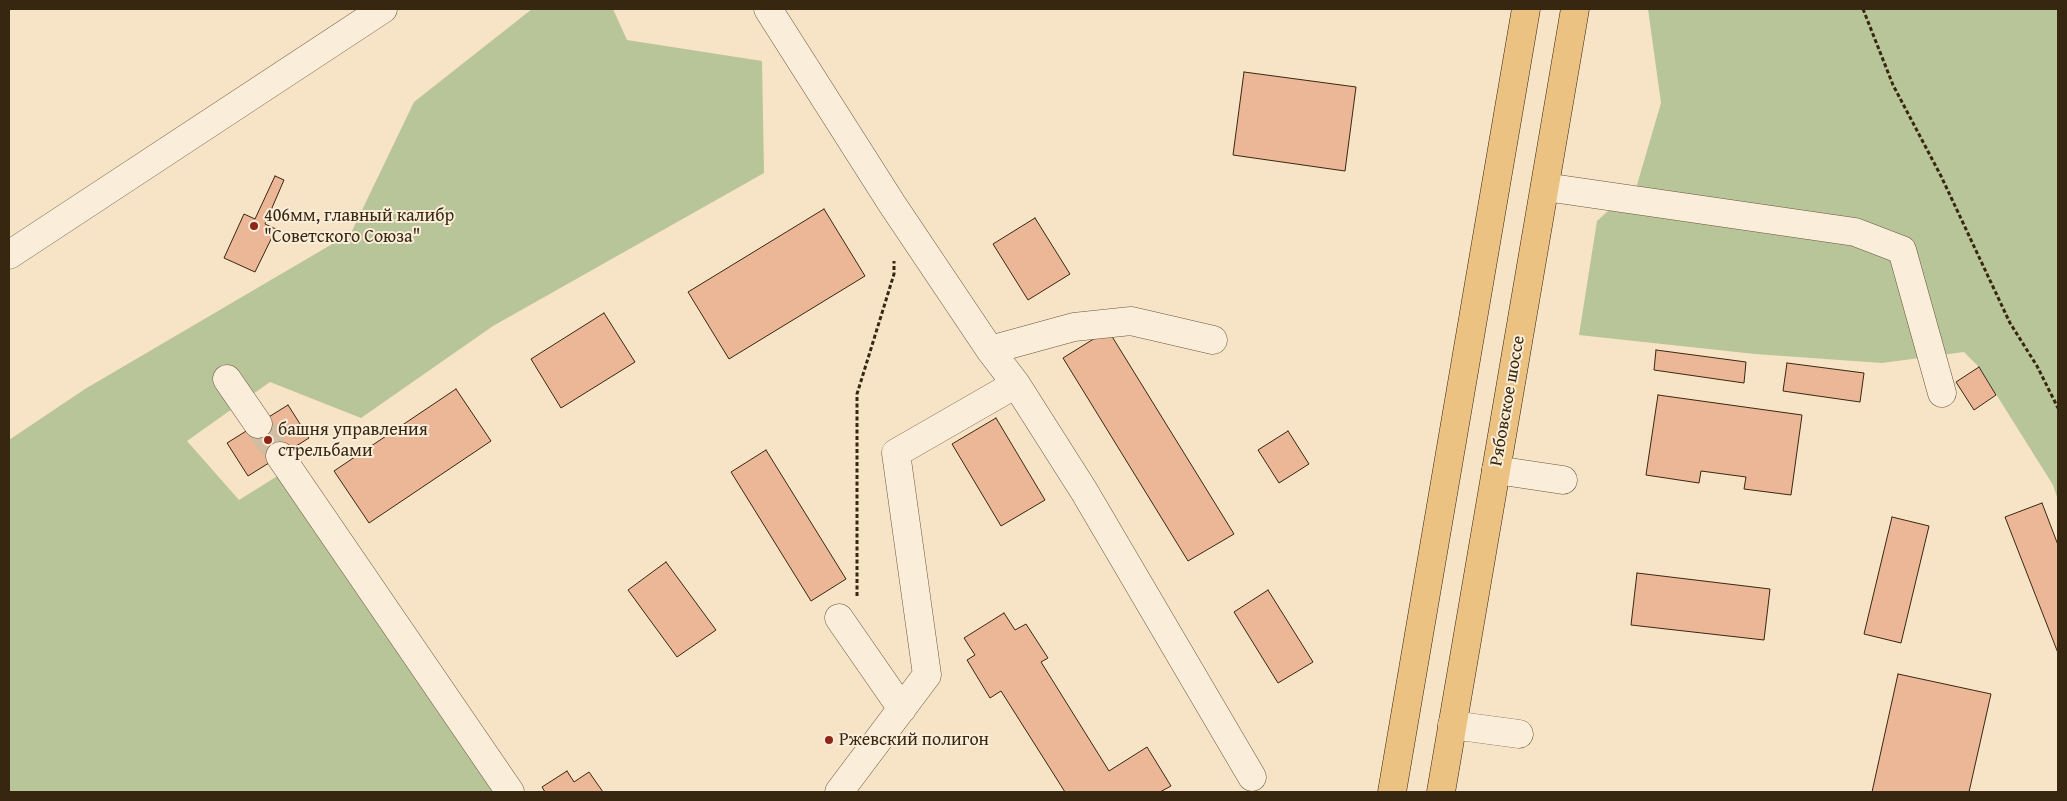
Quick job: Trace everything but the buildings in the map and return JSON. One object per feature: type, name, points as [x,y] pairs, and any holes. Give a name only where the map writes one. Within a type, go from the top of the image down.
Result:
[{"type":"main road","points":[[1392,792],[1526,9]]},
{"type":"main road","name":"Рябовское шоссе","points":[[1441,792],[1575,9]]},
{"type":"lane","points":[[9,255],[383,9]]},
{"type":"lane","points":[[768,9],[892,204],[990,350],[1016,384],[1084,491],[1252,777]]},
{"type":"lane","points":[[1545,187],[1855,232],[1902,250],[1942,392]]},
{"type":"lane","points":[[990,350],[1074,327],[1131,321],[1213,340]]},
{"type":"lane","points":[[227,379],[258,424]]},
{"type":"lane","points":[[839,792],[927,675],[896,453],[1016,384]]},
{"type":"lane","points":[[280,456],[510,792]]},
{"type":"lane","points":[[1496,470],[1564,480]]},
{"type":"lane","points":[[839,618],[902,709]]},
{"type":"lane","points":[[1452,725],[1519,734]]},
{"type":"path","points":[[1863,9],[1893,85],[1941,176],[2010,322],[2037,366],[2058,408]]},
{"type":"path","points":[[858,644],[857,394],[894,274],[894,254]]},
{"type":"green space","points":[[532,9],[613,9],[627,40],[762,61],[764,173],[493,326],[361,418],[270,382],[187,441],[239,500],[279,475],[498,792],[9,792],[9,440],[85,389],[351,233],[414,102]]},
{"type":"green space","points":[[1648,9],[2058,9],[2058,500],[2053,485],[1979,367],[1964,352],[1882,363],[1755,354],[1579,335],[1597,221],[1637,185],[1661,103]]},
{"type":"tunnel","points":[[258,424],[280,456]]},
{"type":"place","name":"406мм, главный калибр \"Советского Союза\"","points":[[254,226]]},
{"type":"place","name":"башня управления стрельбами","points":[[268,440]]},
{"type":"place","name":"Ржевский полигон","points":[[829,740]]}]
